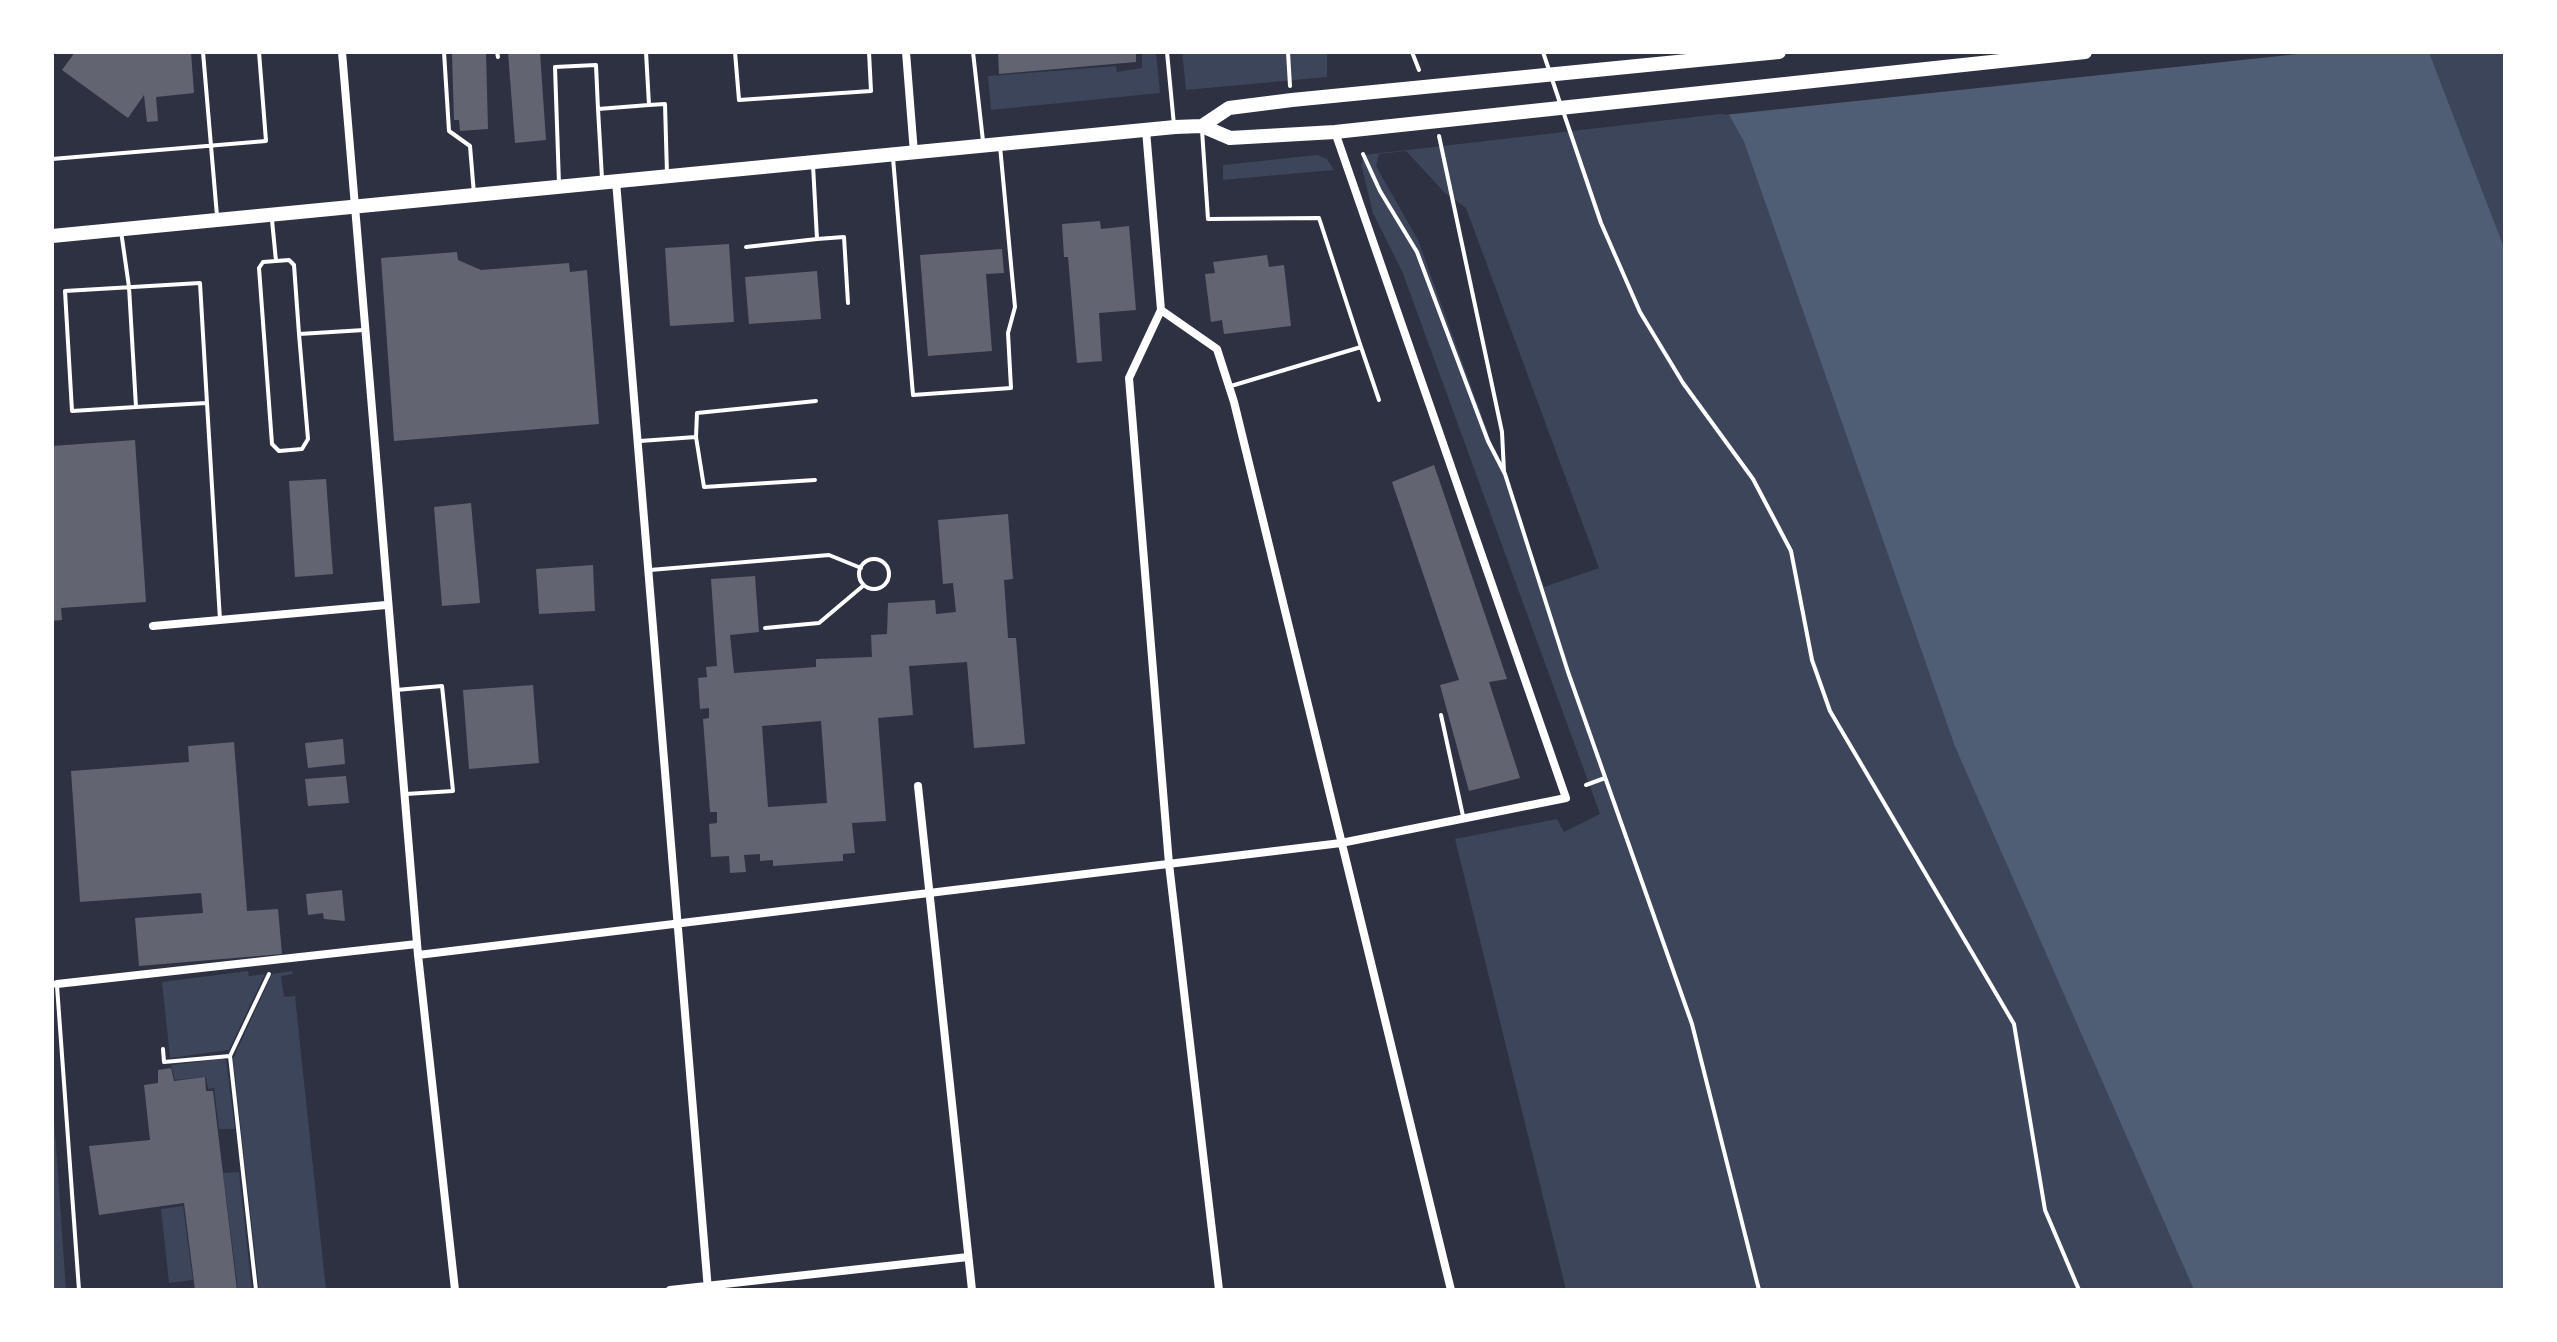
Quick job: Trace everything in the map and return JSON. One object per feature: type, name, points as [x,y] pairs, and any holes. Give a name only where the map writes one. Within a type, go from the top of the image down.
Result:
[{"type":"main road","points":[[1202,126],[1229,108],[1367,91],[1779,52]]},
{"type":"main road","points":[[52,236],[354,205],[984,148],[1175,127],[1202,126],[1230,138],[1335,132],[2085,52]]},
{"type":"street","points":[[342,52],[403,794],[455,1290]]},
{"type":"street","points":[[906,52],[914,153]]},
{"type":"street","points":[[1146,130],[1161,310],[1129,378],[1169,864],[1219,1290]]},
{"type":"street","points":[[418,955],[677,926],[928,892],[1341,843],[1566,798],[1335,132]]},
{"type":"street","points":[[609,182],[637,441],[708,1288]]},
{"type":"street","points":[[1161,310],[1217,349],[1229,387],[1451,1290]]},
{"type":"street","points":[[153,626],[386,605]]},
{"type":"street","points":[[918,786],[972,1290]]},
{"type":"street","points":[[57,984],[417,944]]},
{"type":"street","points":[[670,1290],[968,1257]]},
{"type":"lane","points":[[203,52],[217,218]]},
{"type":"lane","points":[[52,159],[266,141],[259,52]]},
{"type":"lane","points":[[444,52],[449,131],[470,146],[474,194]]},
{"type":"lane","points":[[646,52],[649,105]]},
{"type":"lane","points":[[735,52],[739,100],[871,91],[869,52]]},
{"type":"lane","points":[[973,52],[984,148]]},
{"type":"lane","points":[[1167,52],[1175,127]]},
{"type":"lane","points":[[1543,52],[1601,223],[1640,312],[1683,383],[1753,479],[1791,551],[1812,660],[1830,711],[2014,1024],[2045,1210],[2079,1290]]},
{"type":"lane","points":[[559,187],[555,67],[596,65],[598,109],[609,182]]},
{"type":"lane","points":[[598,109],[665,104],[667,176]]},
{"type":"lane","points":[[1202,126],[1208,219],[1319,218],[1379,400]]},
{"type":"lane","points":[[893,155],[913,395],[1011,388],[1008,333],[1015,307],[1000,146]]},
{"type":"lane","points":[[812,163],[817,239]]},
{"type":"lane","points":[[271,213],[276,261]]},
{"type":"lane","points":[[121,228],[129,287],[136,407]]},
{"type":"lane","points":[[746,247],[844,237],[848,303]]},
{"type":"lane","points":[[289,260],[294,265],[299,334],[308,439],[302,449],[279,451],[272,444],[259,268],[263,262],[289,260]]},
{"type":"lane","points":[[207,403],[72,411],[65,291],[200,283],[220,620]]},
{"type":"lane","points":[[299,334],[364,330]]},
{"type":"lane","points":[[1229,387],[1361,347]]},
{"type":"lane","points":[[815,480],[704,487],[696,437],[697,413],[816,401]]},
{"type":"lane","points":[[637,441],[696,437]]},
{"type":"lane","points":[[647,570],[829,555],[861,568]]},
{"type":"lane","points":[[875,560],[883,563],[888,572],[887,581],[880,588],[864,585],[859,575],[861,568],[875,560]]},
{"type":"lane","points":[[765,628],[819,623],[864,585]]},
{"type":"lane","points":[[394,690],[442,686],[453,791],[403,794]]},
{"type":"lane","points":[[1441,715],[1464,819]]},
{"type":"lane","points":[[57,984],[79,1290]]},
{"type":"path","points":[[1288,52],[1289,78]]},
{"type":"path","points":[[1363,154],[1380,191],[1417,252],[1488,441],[1505,474],[1605,778],[1692,1024],[1759,1290]]},
{"type":"path","points":[[1446,165],[1502,432],[1505,474]]},
{"type":"path","points":[[1586,785],[1605,778]]},
{"type":"path","points":[[256,1290],[230,1056],[270,972]]},
{"type":"path","points":[[163,1049],[164,1065],[230,1056]]},
{"type":"shaded area","points":[[1142,52],[1156,52],[1160,93],[991,110],[988,76],[1116,66],[1117,72],[1142,68]]},
{"type":"shaded area","points":[[1182,52],[1327,52],[1327,77],[1186,90]]},
{"type":"shaded area","points":[[1694,52],[2429,52],[2505,250],[2505,1290],[2194,1290],[1955,747],[1744,142]]},
{"type":"shaded area","points":[[2429,52],[2505,52],[2505,251],[2479,182]]},
{"type":"shaded area","points":[[1728,113],[1744,142],[1955,747],[2194,1290],[1566,1290],[1455,839],[1557,819],[1564,832],[1600,814],[1402,271],[1373,213],[1361,164],[1364,155]],"holes":[[[1406,151],[1445,193],[1466,208],[1599,568],[1544,587],[1418,240],[1376,166],[1379,154]]]},
{"type":"shaded area","points":[[1317,155],[1327,159],[1334,170],[1223,180],[1223,165]]},
{"type":"shaded area","points":[[248,971],[249,976],[265,974],[229,1050],[170,1058],[162,982]]},
{"type":"shaded area","points":[[292,971],[293,974],[281,976],[284,997],[295,996],[326,1290],[259,1290],[233,1059],[272,974]]},
{"type":"shaded area","points":[[226,1060],[235,1129],[219,1129],[214,1088],[208,1089],[206,1077],[175,1080],[171,1065]]},
{"type":"shaded area","points":[[52,1088],[66,1290],[52,1290]]},
{"type":"shaded area","points":[[239,1172],[252,1290],[238,1290],[223,1173]]},
{"type":"shaded area","points":[[183,1206],[193,1280],[169,1283],[161,1209]]},
{"type":"pier","points":[[1690,52],[2317,52],[1724,115]]},
{"type":"building","points":[[75,52],[191,52],[194,93],[156,97],[158,121],[147,122],[144,95],[128,118],[62,70]]},
{"type":"building","points":[[486,52],[488,129],[460,131],[459,120],[454,120],[452,54]]},
{"type":"building","points":[[508,52],[540,52],[546,140],[515,143]]},
{"type":"building","points":[[998,52],[1136,52],[1136,62],[999,74]]},
{"type":"building","points":[[1100,221],[1101,229],[1129,226],[1136,310],[1099,313],[1102,361],[1077,363],[1068,257],[1064,257],[1062,224]]},
{"type":"building","points":[[729,244],[734,322],[670,326],[665,248]]},
{"type":"building","points":[[1002,249],[1004,273],[986,274],[992,351],[928,356],[920,255]]},
{"type":"building","points":[[457,252],[458,260],[481,270],[569,263],[570,272],[587,270],[599,424],[394,441],[381,258]]},
{"type":"building","points":[[1267,255],[1269,267],[1284,265],[1291,326],[1224,334],[1222,320],[1211,322],[1205,274],[1215,273],[1213,262]]},
{"type":"building","points":[[817,271],[821,319],[749,324],[745,277]]},
{"type":"building","points":[[135,440],[146,602],[61,608],[62,620],[52,621],[52,446]]},
{"type":"building","points":[[1434,465],[1507,679],[1489,682],[1520,778],[1469,791],[1440,685],[1459,680],[1392,482]]},
{"type":"building","points":[[326,479],[333,574],[295,577],[289,481]]},
{"type":"building","points":[[471,503],[480,603],[442,606],[434,507]]},
{"type":"building","points":[[1008,514],[1013,579],[1004,580],[1008,638],[1016,638],[1025,744],[974,748],[967,662],[909,666],[913,715],[878,718],[886,821],[852,823],[855,853],[843,854],[843,861],[773,866],[773,860],[760,861],[760,854],[744,855],[746,872],[730,873],[729,856],[711,857],[709,824],[717,823],[717,812],[710,812],[703,719],[709,718],[709,708],[700,709],[698,678],[707,677],[706,667],[717,666],[711,579],[755,576],[759,632],[730,635],[734,673],[816,667],[816,659],[872,657],[871,635],[887,634],[888,603],[935,600],[936,614],[956,612],[953,583],[943,584],[938,520]],"holes":[[[821,721],[827,803],[768,807],[762,726]]]},
{"type":"building","points":[[593,565],[595,611],[539,614],[536,569]]},
{"type":"building","points":[[533,685],[539,763],[469,769],[463,690]]},
{"type":"building","points":[[343,739],[345,764],[308,768],[305,743]]},
{"type":"building","points":[[234,742],[247,911],[278,909],[282,954],[139,966],[135,918],[203,913],[201,893],[80,902],[71,771],[189,762],[188,746]]},
{"type":"building","points":[[346,776],[349,803],[308,806],[305,779]]},
{"type":"building","points":[[342,890],[345,921],[324,919],[323,913],[308,915],[306,894]]},
{"type":"building","points":[[171,1068],[174,1081],[205,1077],[206,1091],[213,1091],[237,1290],[195,1290],[184,1203],[99,1215],[89,1146],[150,1140],[144,1085],[158,1083],[158,1070]]}]
